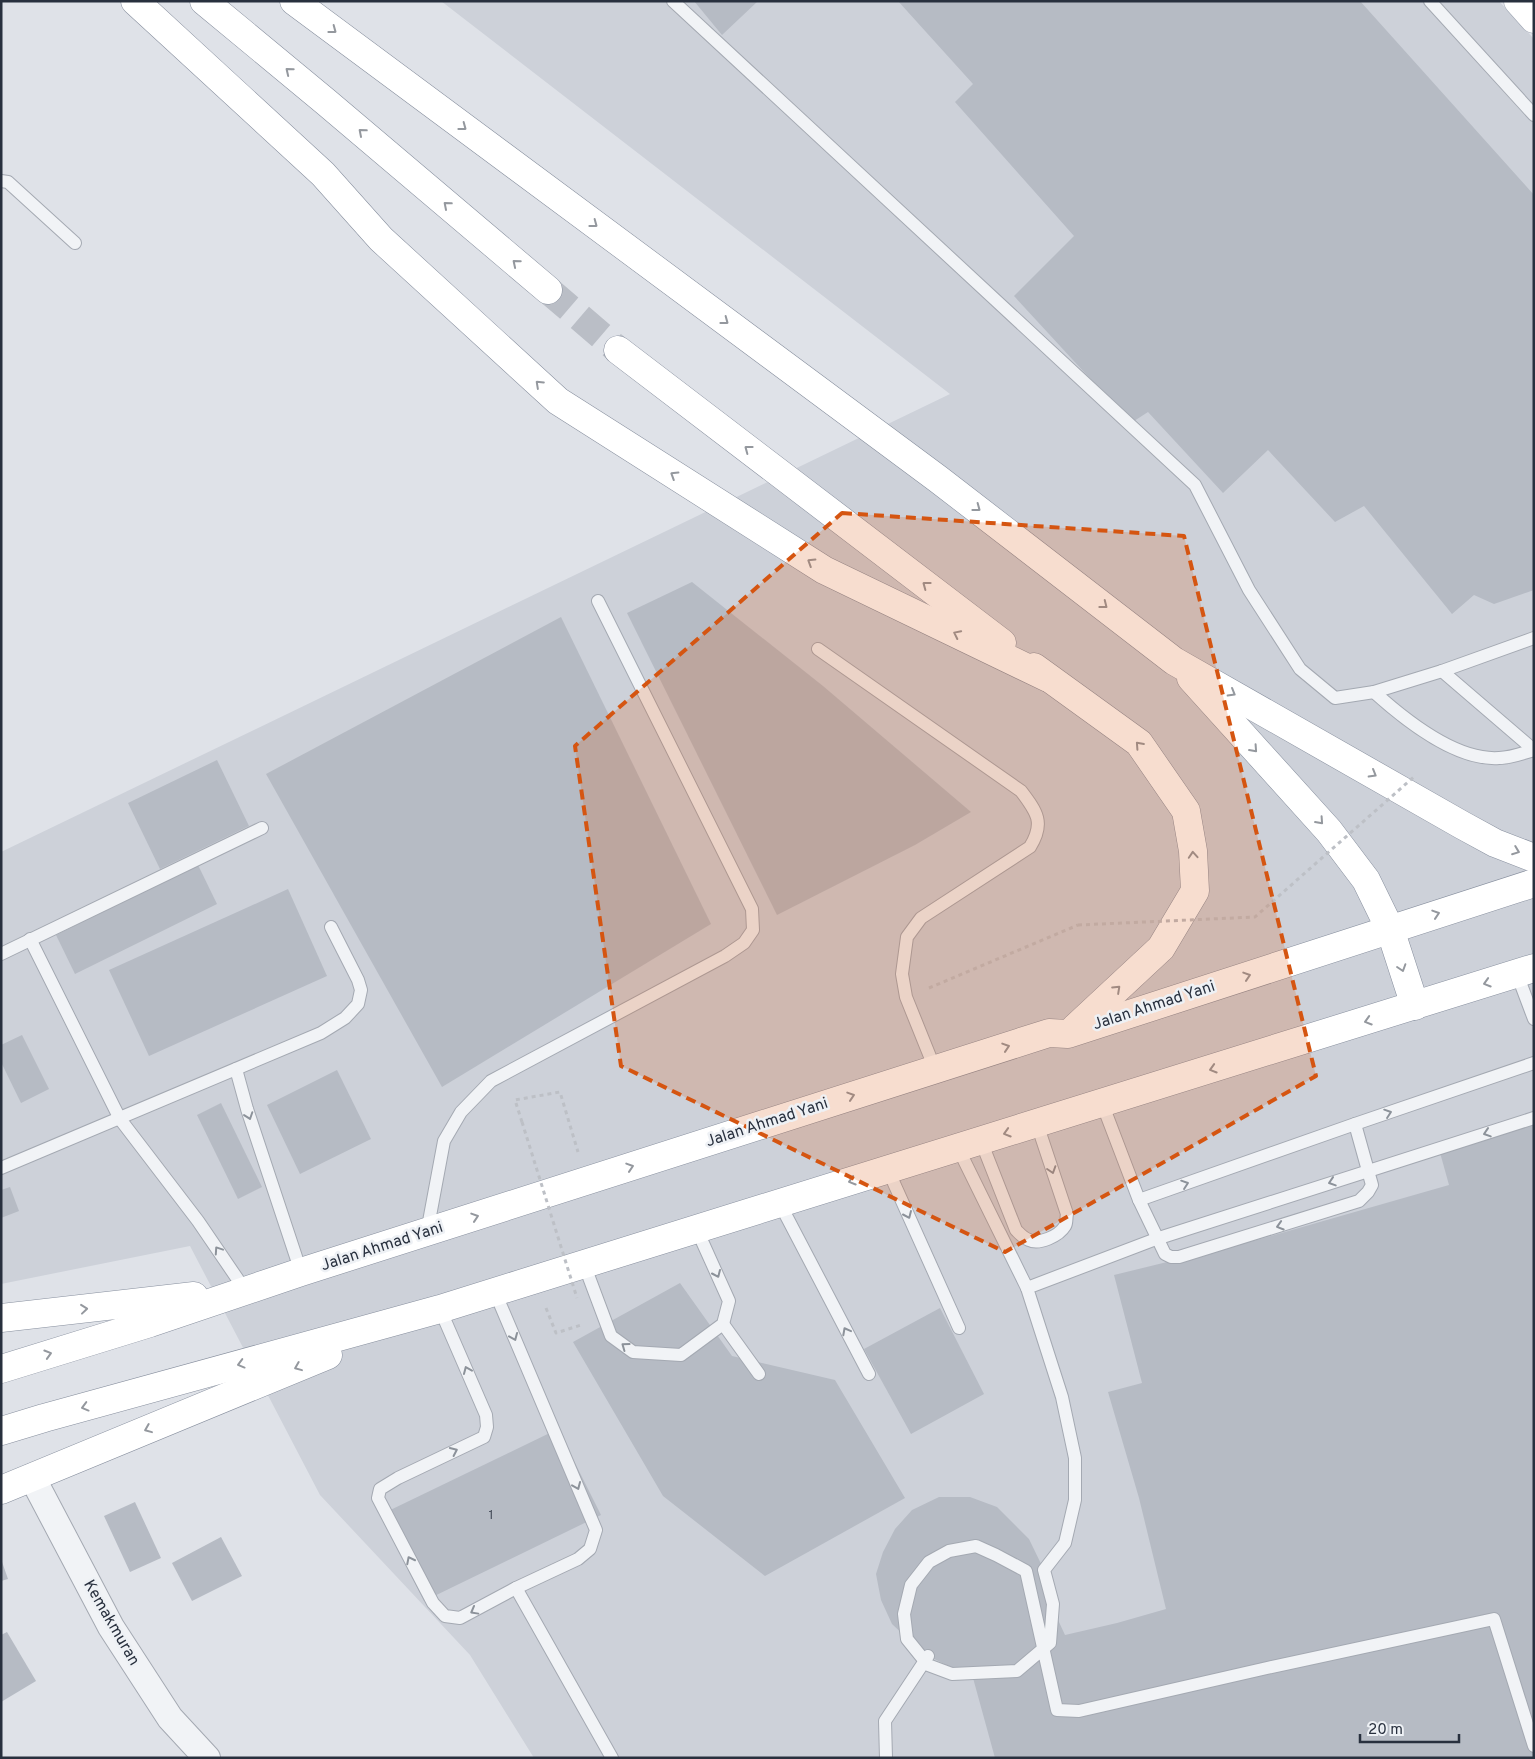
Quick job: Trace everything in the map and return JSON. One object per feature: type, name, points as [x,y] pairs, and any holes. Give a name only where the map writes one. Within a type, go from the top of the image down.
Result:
[{"type":"main road","points":[[135,1],[323,174],[381,239],[558,402],[824,570],[1048,678]]},
{"type":"main road","points":[[204,1],[548,290]]},
{"type":"main road","points":[[294,1],[938,479],[1174,660],[1495,843],[1534,858]]},
{"type":"main road","points":[[1518,1],[1534,18]]},
{"type":"main road","points":[[618,350],[1048,678],[1139,743],[1186,811],[1193,851],[1195,891],[1161,948],[1068,1034]]},
{"type":"main road","points":[[1174,660],[1328,831],[1366,880],[1390,930],[1414,1006]]},
{"type":"main road","name":"Jalan Ahmad Yani","points":[[1,1369],[150,1323],[301,1272],[1049,1033],[1068,1034],[1534,882]]},
{"type":"main road","points":[[1,1431],[440,1309],[1525,971]]},
{"type":"main road","points":[[1,1318],[246,1290]]},
{"type":"main road","points":[[1,1490],[440,1309]]},
{"type":"street","name":"Kemakmuran","points":[[32,1477],[111,1627],[170,1718],[207,1758]]},
{"type":"lane","points":[[673,1],[1195,484],[1249,590],[1300,669],[1335,698],[1374,692],[1442,671],[1534,638]]},
{"type":"lane","points":[[1430,1],[1534,115]]},
{"type":"lane","points":[[1,182],[8,182],[75,243]]},
{"type":"lane","points":[[427,1232],[444,1141],[461,1112],[491,1081],[725,956],[744,943],[753,930],[752,909],[598,601]]},
{"type":"lane","points":[[818,649],[1021,791],[1033,806],[1038,820],[1038,835],[1030,848],[921,918],[907,937],[902,974],[906,997],[935,1069]]},
{"type":"lane","points":[[1442,671],[1534,750]]},
{"type":"lane","points":[[1374,692],[1414,725],[1448,745],[1476,757],[1500,758],[1534,750]]},
{"type":"lane","points":[[1,954],[262,828]]},
{"type":"lane","points":[[1,1168],[320,1033],[345,1018],[358,1004],[361,990],[358,980],[331,927]]},
{"type":"lane","points":[[30,939],[120,1119],[198,1221],[246,1290]]},
{"type":"lane","points":[[1525,971],[1534,1019]]},
{"type":"lane","points":[[1139,1200],[1534,1063]]},
{"type":"lane","points":[[236,1069],[246,1109],[301,1272]]},
{"type":"lane","points":[[1102,1104],[1156,1239],[1165,1254],[1171,1257],[1179,1257],[1359,1201],[1372,1185],[1355,1124]]},
{"type":"lane","points":[[1027,1288],[1156,1239],[1534,1118]]},
{"type":"lane","points":[[969,1145],[1016,1230],[1030,1241],[1040,1241],[1059,1234],[1066,1225],[1067,1214],[1037,1124]]},
{"type":"lane","points":[[969,1145],[1027,1288],[1062,1397],[1076,1458],[1075,1500],[1065,1543],[1044,1570],[1053,1604],[1050,1643],[1043,1648],[1017,1671],[952,1674],[928,1665],[908,1639],[904,1614],[911,1585],[929,1562],[949,1551],[976,1546],[996,1554],[1026,1571],[1036,1609],[1044,1646],[1045,1655],[1057,1710],[1080,1711],[1494,1619],[1534,1746]]},
{"type":"lane","points":[[888,1170],[959,1328]]},
{"type":"lane","points":[[780,1204],[869,1374]]},
{"type":"lane","points":[[584,1264],[611,1336],[633,1352],[681,1355],[722,1324],[729,1301],[697,1230]]},
{"type":"lane","points":[[440,1309],[486,1415],[487,1427],[484,1437],[380,1488],[378,1498],[433,1603],[445,1616],[460,1618],[516,1588],[578,1559],[590,1549],[596,1530],[495,1292]]},
{"type":"lane","points":[[722,1324],[759,1374]]},
{"type":"lane","points":[[516,1588],[612,1758]]},
{"type":"lane","points":[[886,1758],[885,1721],[928,1656]]},
{"type":"path","points":[[906,997],[1078,925],[1255,917],[1416,775]]},
{"type":"path","points":[[577,1298],[515,1100],[560,1092],[586,1181]]},
{"type":"path","points":[[556,1334],[586,1324]]},
{"type":"highlighted area","points":[[842,513],[1184,536],[1316,1076],[1005,1252],[621,1066],[575,746]]},
{"type":"shaded area","points":[[441,1],[1499,1],[1534,39],[1534,1758],[534,1758],[470,1655],[320,1495],[190,1246],[1,1284],[1,852],[950,394]]},
{"type":"building","points":[[694,1],[758,1],[722,35]]},
{"type":"building","points":[[898,1],[1360,1],[1534,195],[1534,590],[1494,604],[1474,595],[1452,614],[1364,506],[1335,522],[1268,450],[1223,493],[1148,412],[1131,423],[1014,296],[1074,236],[955,102],[973,84]]},
{"type":"building","points":[[692,582],[823,686],[971,812],[915,845],[777,915],[627,613]]},
{"type":"building","points":[[561,617],[711,924],[442,1087],[266,774]]},
{"type":"building","points":[[217,760],[249,826],[160,869],[128,803]]},
{"type":"building","points":[[198,865],[217,904],[75,974],[56,935]]},
{"type":"building","points":[[288,889],[327,976],[149,1056],[109,970]]},
{"type":"building","points":[[22,1035],[49,1089],[21,1103],[1,1062],[1,1045]]},
{"type":"building","points":[[337,1070],[371,1139],[300,1174],[267,1105]]},
{"type":"building","points":[[221,1103],[262,1187],[238,1199],[197,1115]]},
{"type":"building","points":[[1534,1125],[1534,1758],[995,1758],[973,1678],[928,1656],[912,1643],[892,1624],[881,1600],[876,1574],[883,1552],[895,1529],[912,1510],[939,1497],[970,1497],[997,1507],[1029,1539],[1044,1570],[1052,1607],[1065,1635],[1166,1609],[1139,1498],[1108,1392],[1142,1383],[1114,1275],[1257,1240],[1449,1185],[1439,1149]]},
{"type":"building","points":[[10,1187],[19,1211],[1,1218],[1,1190]]},
{"type":"building","points":[[680,1283],[732,1356],[835,1380],[905,1498],[765,1576],[663,1496],[573,1342]]},
{"type":"building","points":[[940,1308],[984,1394],[911,1434],[864,1349]]},
{"type":"building","points":[[558,1429],[601,1515],[424,1601],[380,1515]]},
{"type":"building","points":[[135,1502],[161,1558],[130,1572],[104,1516]]},
{"type":"building","points":[[221,1537],[242,1576],[192,1601],[172,1563]]},
{"type":"building","points":[[1,1559],[8,1579],[1,1581]]},
{"type":"building","points":[[7,1632],[36,1681],[1,1702],[1,1635]]},
{"type":"tunnel","points":[[548,290],[618,350]]}]
